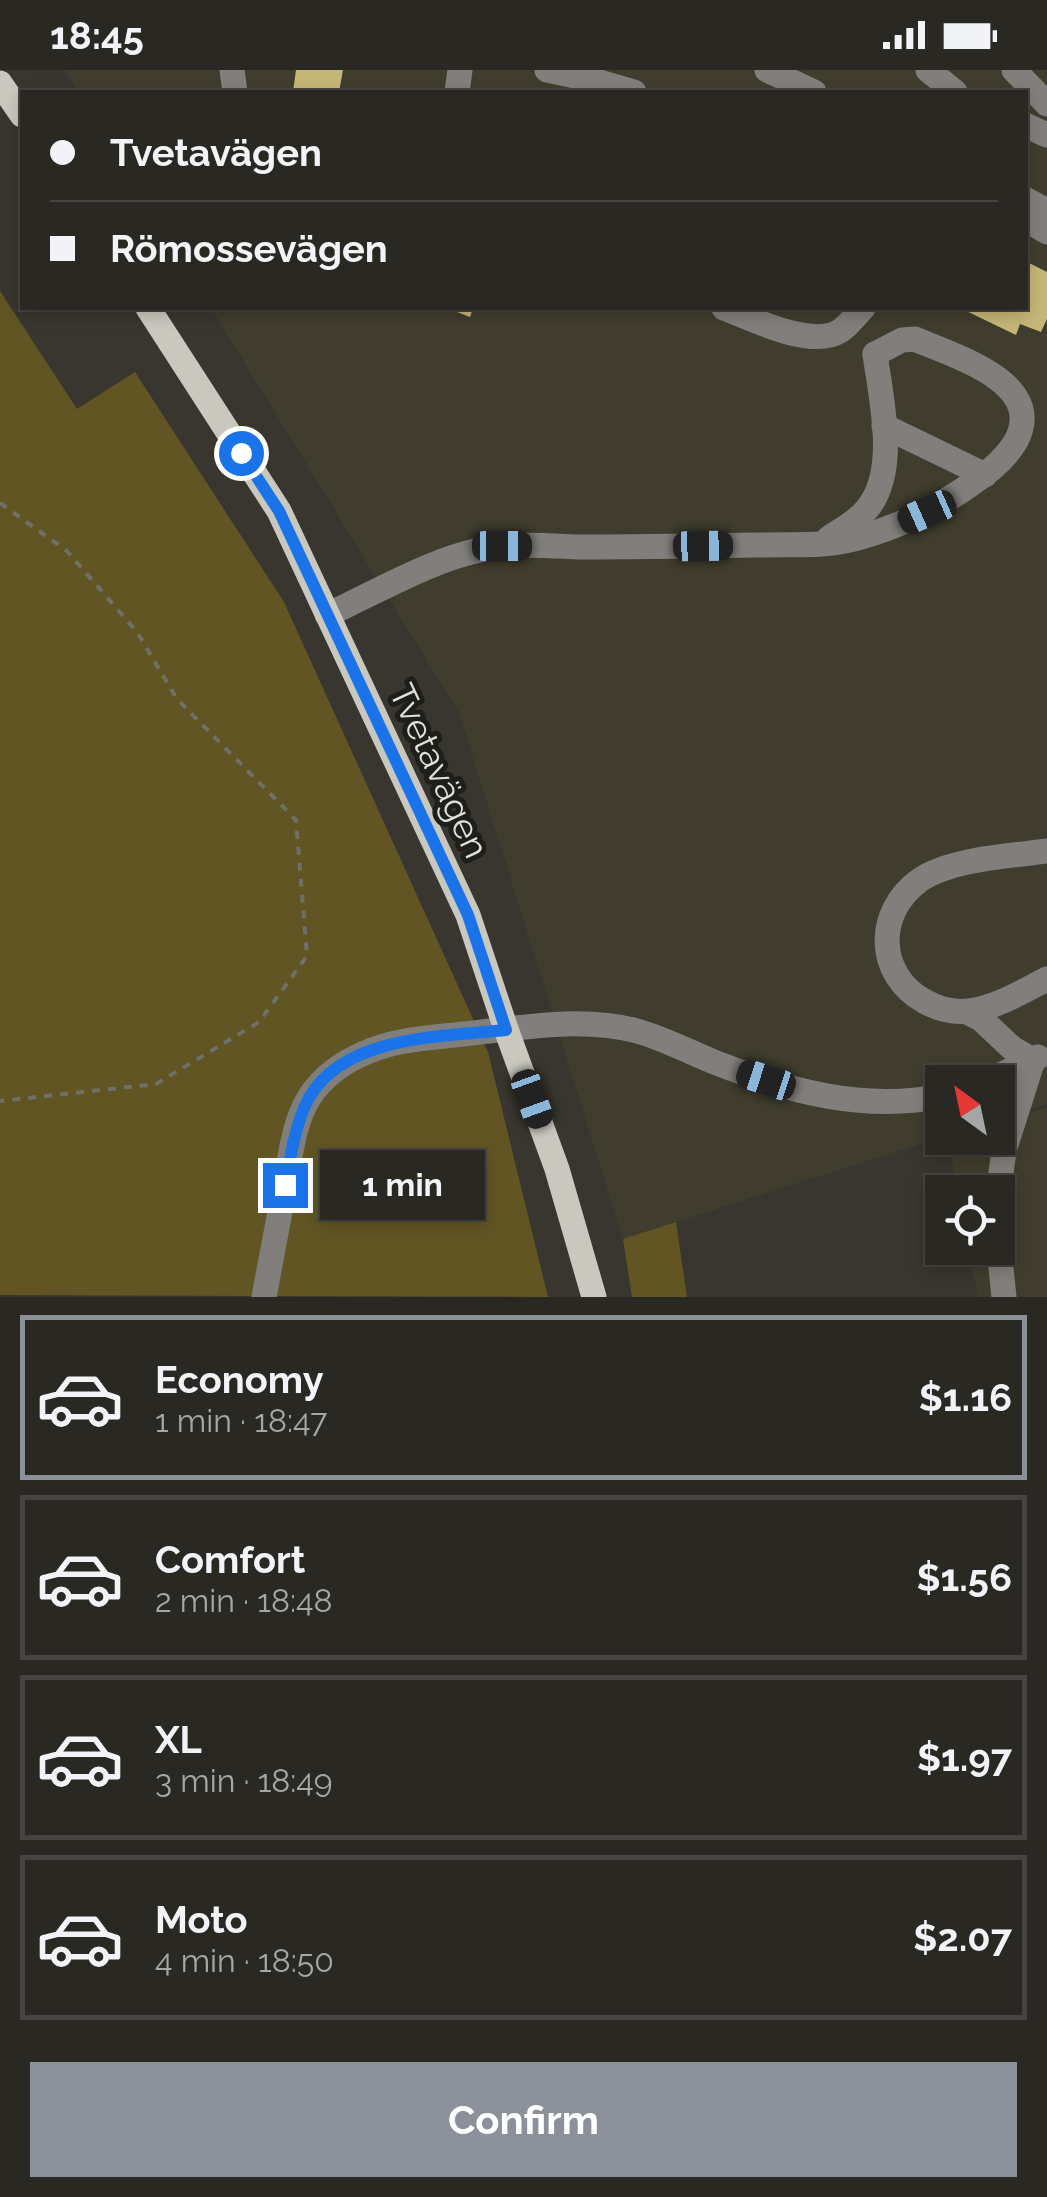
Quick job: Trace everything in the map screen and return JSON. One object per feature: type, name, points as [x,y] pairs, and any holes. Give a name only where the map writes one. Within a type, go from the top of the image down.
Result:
[{"type":"main road","points":[[0,84],[20,112]]},
{"type":"main road","name":"Tvetavägen","points":[[149,310],[279,511],[468,915],[557,1169],[594,1297]]},
{"type":"street","points":[[547,70],[588,74],[629,90]]},
{"type":"street","points":[[767,70],[810,90]]},
{"type":"street","points":[[928,70],[953,90]]},
{"type":"street","points":[[1014,70],[1047,104]]},
{"type":"street","points":[[729,310],[804,336],[822,337],[839,332],[861,310]]},
{"type":"street","points":[[799,310],[804,336]]},
{"type":"street","points":[[839,332],[875,354]]},
{"type":"street","points":[[327,615],[449,558],[502,546],[664,547],[854,540],[927,512],[984,476],[1009,452],[1019,436],[1024,412],[1015,392],[988,370],[914,339],[902,340],[875,354]]},
{"type":"street","points":[[820,544],[858,520],[879,488],[884,426],[875,354]]},
{"type":"street","points":[[884,426],[984,476]]},
{"type":"street","points":[[1047,851],[960,865],[921,879],[895,909],[888,928],[887,950],[901,984],[947,1011],[988,1007],[1047,979]]},
{"type":"street","points":[[967,1012],[982,1019],[1012,1048],[1040,1056]]},
{"type":"street","points":[[264,1297],[292,1147],[304,1106],[334,1070],[362,1054],[398,1042],[595,1024],[638,1031],[739,1072],[838,1100],[875,1102],[925,1098]]},
{"type":"street","points":[[1015,1068],[1040,1056]]},
{"type":"street","points":[[1001,1175],[1004,1150],[1040,1056]]},
{"type":"street","points":[[1001,1265],[1004,1297]]},
{"type":"path","points":[[0,503],[67,551],[137,632],[177,698],[296,820],[307,956],[258,1022],[156,1084],[0,1101]]},
{"type":"shaded area","points":[[65,70],[1047,70],[1047,1104],[1015,1114],[1015,1065],[925,1065],[925,1142],[623,1239],[459,713],[212,310],[1028,310],[1028,90],[78,90]]},
{"type":"shaded area","points":[[0,291],[77,409],[135,372],[284,602],[488,1052],[548,1297],[0,1295]]},
{"type":"shaded area","points":[[1047,1107],[1047,1297],[978,1297],[971,1265],[1015,1265],[1015,1175],[955,1175],[951,1155],[1015,1155],[1015,1118]]},
{"type":"shaded area","points":[[676,1222],[687,1297],[632,1297],[623,1239]]},
{"type":"building","points":[[296,70],[343,70],[339,90],[293,90]]},
{"type":"building","points":[[1028,262],[1047,272],[1047,319],[1041,332],[1020,324],[1016,335],[964,310],[1028,310]]},
{"type":"building","points":[[452,310],[472,310],[470,317]]},
{"type":"route","points":[[241,453],[279,511],[468,915],[506,1030],[398,1042],[362,1054],[334,1070],[304,1106],[285,1185]]}]
